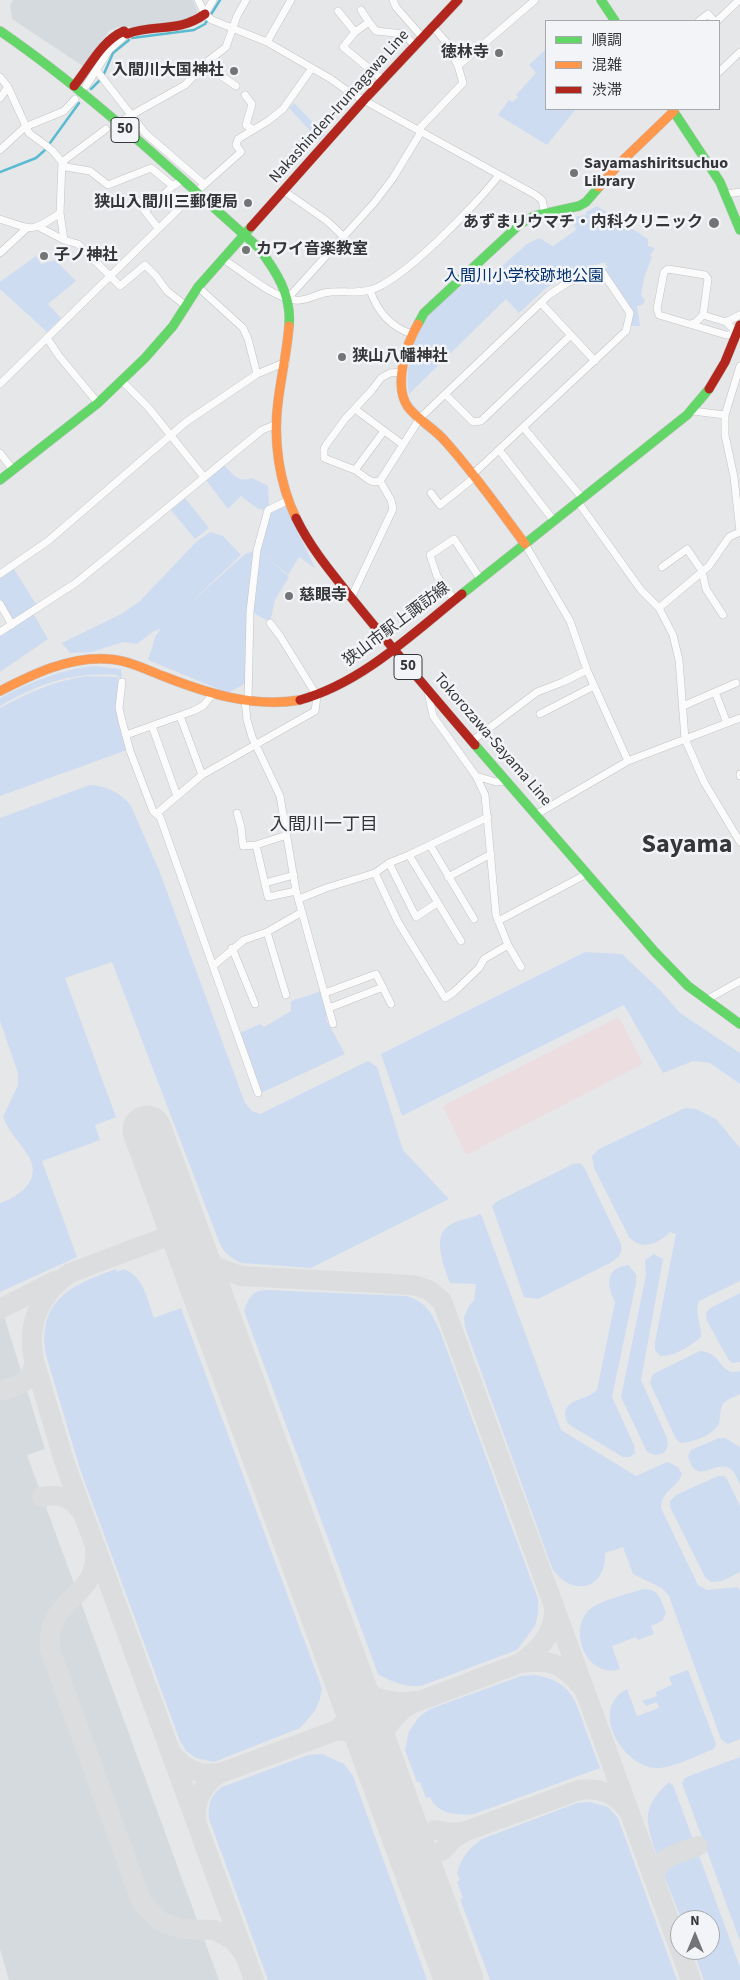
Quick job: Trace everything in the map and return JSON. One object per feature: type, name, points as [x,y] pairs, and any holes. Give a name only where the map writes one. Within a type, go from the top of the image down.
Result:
[{"type":"street","points":[[198,0],[204,14],[212,20],[267,42],[364,100],[538,197],[543,204],[545,214]]},
{"type":"street","points":[[86,86],[97,72],[109,50],[127,34],[190,24],[204,14],[214,0]]},
{"type":"street","points":[[128,116],[184,85],[208,61],[226,47],[246,0]]},
{"type":"street","points":[[267,42],[291,0]]},
{"type":"street","points":[[394,0],[396,7],[423,38]]},
{"type":"street","name":"Nakashinden-Irumagawa Line","points":[[0,480],[98,402],[122,381],[165,336],[198,287],[364,100],[458,0]]},
{"type":"street","points":[[458,66],[535,0]]},
{"type":"street","points":[[602,0],[614,20]]},
{"type":"street","points":[[716,20],[738,0]]},
{"type":"street","points":[[338,10],[355,32]]},
{"type":"street","points":[[361,10],[376,31],[404,34],[415,46]]},
{"type":"street","points":[[700,20],[708,14],[714,20]]},
{"type":"street","points":[[369,22],[355,32],[343,47],[383,80]]},
{"type":"street","points":[[288,298],[344,237],[393,178],[420,131],[463,83],[458,66],[447,44],[433,27]]},
{"type":"street","name":"Tokorozawa-Sayama Line","points":[[0,31],[74,86],[178,183],[196,192],[258,246],[274,266],[285,287],[288,298],[290,338],[278,404],[277,424],[280,462],[294,516],[314,551],[392,649],[655,952],[688,986],[740,1024]]},
{"type":"street","points":[[74,86],[112,36],[124,31],[127,34]]},
{"type":"street","points":[[720,71],[740,52]]},
{"type":"street","points":[[208,61],[218,73],[236,86]]},
{"type":"street","points":[[2,379],[47,338],[204,184],[240,152],[236,145],[238,139],[268,121],[283,109],[312,68]]},
{"type":"street","points":[[97,72],[128,116],[204,184]]},
{"type":"street","points":[[0,77],[8,86],[29,133],[48,146],[66,167],[90,170],[108,185],[151,168],[178,183],[145,211]]},
{"type":"street","points":[[0,98],[8,86]]},
{"type":"street","points":[[245,95],[252,104],[246,125],[252,129]]},
{"type":"street","points":[[0,150],[25,126],[64,112],[75,99]]},
{"type":"street","points":[[628,761],[587,670],[570,621],[525,544],[474,476],[443,438],[408,407],[401,385],[402,372],[412,334],[418,321],[429,307],[527,219],[579,206],[586,202],[639,144],[674,110],[727,194],[740,230]]},
{"type":"street","points":[[62,162],[106,129]]},
{"type":"street","points":[[62,162],[60,213],[64,240]]},
{"type":"street","points":[[223,259],[276,294],[296,301],[326,292],[370,290],[388,281],[425,252],[460,218],[499,174]]},
{"type":"street","points":[[284,191],[328,221],[344,237]]},
{"type":"street","points":[[727,194],[740,192]]},
{"type":"street","points":[[137,201],[158,228]]},
{"type":"street","points":[[0,219],[27,228],[39,227],[60,213]]},
{"type":"street","points":[[39,227],[64,240],[78,244],[120,286],[144,266],[156,276],[167,291],[186,306]]},
{"type":"street","points":[[0,253],[27,228]]},
{"type":"street","points":[[691,324],[703,315],[709,282],[707,276],[670,268],[665,270],[657,309],[659,316],[726,335],[739,331]]},
{"type":"street","points":[[402,372],[390,373],[384,376],[345,419],[326,445],[323,454],[324,458],[355,470],[369,480],[374,482],[380,481],[420,418],[541,303],[566,283],[601,270],[630,313],[626,330],[474,476],[440,505],[431,493]]},
{"type":"street","points":[[198,287],[243,328],[248,339],[257,374]]},
{"type":"street","points":[[370,290],[374,302],[393,325],[412,334]]},
{"type":"street","points":[[541,303],[595,361]]},
{"type":"street","points":[[703,315],[726,322],[739,331]]},
{"type":"street","points":[[726,322],[740,315]]},
{"type":"street","name":"狭山市駅上諏訪線","points":[[0,691],[50,668],[71,662],[110,659],[134,665],[213,694],[246,700],[283,702],[317,696],[355,676],[392,649],[455,601],[692,411],[712,387],[739,331]]},
{"type":"street","points":[[445,394],[473,422],[481,421],[571,335]]},
{"type":"street","points":[[726,335],[731,350]]},
{"type":"street","points":[[47,338],[56,348],[59,356],[98,402]]},
{"type":"street","points":[[0,574],[48,541],[169,435],[257,374],[286,362]]},
{"type":"street","points":[[659,608],[709,566],[729,537],[740,532],[734,477],[725,435],[725,415],[740,366]]},
{"type":"street","points":[[122,381],[148,407],[204,477]]},
{"type":"street","points":[[356,409],[402,444]]},
{"type":"street","points":[[692,411],[725,415]]},
{"type":"street","points":[[0,632],[77,582],[262,430],[277,424]]},
{"type":"street","points":[[524,428],[581,501],[636,582],[659,608],[677,645],[685,739],[704,782],[740,840]]},
{"type":"street","points":[[355,470],[384,431]]},
{"type":"street","points":[[500,451],[554,521]]},
{"type":"street","points":[[0,453],[13,470]]},
{"type":"street","points":[[351,598],[393,509],[391,500],[380,481]]},
{"type":"street","points":[[289,500],[268,510],[258,550],[250,612],[246,700],[247,720],[255,745],[278,788],[296,891],[333,1024]]},
{"type":"street","points":[[455,601],[437,576],[430,556],[454,539],[481,580]]},
{"type":"street","points":[[662,566],[687,549],[702,571],[706,589],[723,615]]},
{"type":"street","points":[[0,604],[12,625]]},
{"type":"street","points":[[156,814],[202,776],[315,711],[317,696],[270,623]]},
{"type":"street","points":[[472,741],[537,692],[587,670]]},
{"type":"street","points":[[122,682],[119,708],[126,735],[152,811],[160,817],[258,1093]]},
{"type":"street","points":[[683,706],[736,682]]},
{"type":"street","points":[[540,714],[594,686]]},
{"type":"street","points":[[427,689],[433,716],[476,776],[485,795],[492,854],[496,915],[508,945],[522,967]]},
{"type":"street","points":[[715,692],[727,723]]},
{"type":"street","points":[[126,735],[203,706],[213,694]]},
{"type":"street","points":[[180,716],[202,776]]},
{"type":"street","points":[[536,814],[628,761],[740,718]]},
{"type":"street","points":[[152,726],[176,796]]},
{"type":"street","points":[[476,776],[496,782],[507,781]]},
{"type":"street","points":[[237,813],[243,846],[256,845],[287,835]]},
{"type":"street","points":[[299,899],[326,888],[375,873],[389,863],[488,816]]},
{"type":"street","points":[[256,845],[268,897],[296,891]]},
{"type":"street","points":[[430,845],[474,918]]},
{"type":"street","points":[[448,877],[492,854]]},
{"type":"street","points":[[409,855],[461,941]]},
{"type":"street","points":[[389,863],[416,917],[437,903]]},
{"type":"street","points":[[375,873],[398,922],[445,998],[479,968],[484,959],[508,945]]},
{"type":"street","points":[[498,921],[586,873]]},
{"type":"street","points":[[265,883],[294,875]]},
{"type":"street","points":[[213,966],[232,948],[244,940],[268,932],[302,912]]},
{"type":"street","points":[[268,932],[286,994]]},
{"type":"street","points":[[232,948],[255,1004]]},
{"type":"street","points":[[325,993],[376,974],[391,1004]]},
{"type":"street","points":[[706,1000],[740,981]]},
{"type":"street","points":[[329,1008],[383,987]]},
{"type":"shaded area","points":[[13,0],[193,0],[198,13],[197,17],[192,20],[140,27],[118,27],[109,31],[86,68],[12,19],[10,5]]},
{"type":"shaded area","points":[[619,1017],[643,1064],[466,1155],[443,1106]]},
{"type":"shaded area","points":[[0,1303],[45,1449],[27,1455],[219,1980],[9,1980],[0,1949]]},
{"type":"green space","points":[[545,50],[545,110],[575,110],[547,145],[498,115],[509,100],[513,102],[518,97],[516,95],[536,73],[529,65]]},
{"type":"green space","points":[[294,103],[325,135],[319,140],[289,108]]},
{"type":"green space","name":"入間川小学校跡地公園","points":[[597,206],[648,239],[648,246],[655,248],[650,256],[652,257],[644,278],[641,295],[645,301],[642,305],[637,306],[640,326],[630,326],[633,312],[605,269],[608,267],[604,262],[558,280],[545,289],[519,313],[506,299],[409,394],[409,362],[416,338],[427,318],[442,302],[470,280],[470,276],[474,273],[488,272],[500,268],[527,244],[539,238],[553,246],[576,230],[571,217],[586,215],[586,212]]},
{"type":"green space","points":[[36,256],[41,264],[55,260],[76,281],[48,304],[61,318],[47,332],[0,289],[0,282]]},
{"type":"green space","points":[[224,465],[239,479],[252,478],[268,486],[269,506],[265,511],[257,508],[241,496],[228,509],[206,480]]},
{"type":"green space","points":[[185,498],[209,528],[195,539],[171,510]]},
{"type":"green space","points":[[285,505],[315,568],[299,557],[288,575],[260,552],[289,577],[275,600],[270,622],[250,611],[258,551],[270,511]]},
{"type":"green space","points":[[210,532],[223,536],[241,555],[186,607],[245,554],[257,550],[246,683],[228,693],[148,660],[156,635],[161,629],[154,631],[137,644],[123,642],[92,652],[70,653],[62,643],[123,613],[140,601],[196,542]]},
{"type":"green space","points":[[14,569],[36,604],[15,619],[12,618],[0,598],[0,577]]},
{"type":"green space","points":[[33,613],[48,639],[0,672],[0,635]]},
{"type":"green space","points":[[94,666],[121,669],[122,680],[116,675],[84,675],[55,681],[28,691],[0,706],[0,698],[34,682],[57,673]]},
{"type":"green space","points":[[86,676],[117,677],[120,681],[117,705],[127,750],[0,796],[0,708],[42,688]]},
{"type":"green space","points":[[90,785],[113,791],[131,806],[159,870],[245,1103],[252,1111],[260,1114],[368,1061],[377,1067],[403,1150],[449,1199],[311,1268],[242,1263],[232,1258],[224,1251],[220,1244],[112,962],[65,978],[116,1117],[95,1125],[100,1140],[42,1161],[77,1257],[0,1292],[0,1203],[21,1192],[31,1180],[33,1173],[29,1157],[8,1128],[3,1117],[18,1085],[18,1073],[0,1021],[0,818]]},
{"type":"green space","points":[[585,952],[622,954],[661,991],[680,1013],[740,1053],[740,1084],[710,1063],[693,1061],[663,1073],[624,1005],[402,1116],[381,1054]]},
{"type":"green space","points":[[322,991],[327,1012],[326,1019],[345,1054],[261,1093],[240,1033],[260,1024],[264,1027],[291,1011],[291,1001]]},
{"type":"green space","points":[[685,1108],[696,1109],[716,1119],[740,1148],[740,1281],[699,1301],[697,1310],[701,1337],[682,1350],[671,1355],[660,1356],[655,1350],[655,1342],[676,1234],[670,1232],[655,1243],[645,1245],[639,1244],[629,1237],[594,1168],[592,1156],[599,1149]]},
{"type":"green space","points":[[580,1163],[584,1167],[621,1244],[621,1253],[610,1263],[538,1299],[524,1297],[492,1206],[496,1202],[573,1164]]},
{"type":"green space","points":[[481,1214],[561,1430],[636,1476],[667,1462],[678,1467],[682,1474],[664,1497],[661,1508],[698,1585],[707,1590],[737,1587],[740,1590],[740,1739],[728,1744],[721,1739],[669,1596],[662,1588],[633,1574],[623,1547],[605,1553],[604,1565],[600,1575],[594,1582],[586,1586],[569,1584],[552,1568],[465,1327],[464,1317],[474,1300],[476,1284],[450,1283],[441,1256],[440,1242],[444,1230],[456,1222]]},
{"type":"green space","points":[[654,1254],[663,1259],[641,1380],[667,1438],[668,1446],[664,1453],[656,1455],[647,1452],[621,1397],[646,1275],[645,1260]]},
{"type":"green space","points":[[628,1265],[636,1274],[636,1283],[612,1397],[634,1445],[635,1453],[630,1457],[623,1457],[568,1424],[565,1416],[569,1405],[597,1390],[615,1302],[609,1284],[611,1274],[620,1267]]},
{"type":"green space","points":[[116,1269],[117,1272],[124,1269],[136,1277],[144,1289],[154,1318],[181,1308],[322,1688],[315,1711],[300,1728],[214,1762],[196,1758],[186,1751],[180,1741],[80,1469],[46,1355],[45,1336],[47,1320],[53,1307],[61,1297],[85,1281]]},
{"type":"green space","points":[[266,1290],[407,1296],[420,1302],[428,1309],[440,1331],[538,1599],[538,1614],[535,1626],[517,1650],[421,1686],[409,1686],[398,1683],[378,1674],[244,1311],[254,1293]]},
{"type":"green space","points":[[740,1293],[740,1362],[732,1363],[707,1321],[706,1313],[710,1308]]},
{"type":"green space","points":[[700,1351],[713,1355],[728,1371],[740,1371],[740,1394],[723,1404],[719,1423],[713,1431],[692,1441],[681,1443],[676,1439],[650,1383],[655,1373]]},
{"type":"green space","points":[[719,1438],[725,1438],[740,1447],[740,1485],[733,1471],[727,1467],[702,1471],[692,1466],[688,1456],[691,1450]]},
{"type":"green space","points":[[718,1476],[724,1476],[727,1479],[740,1506],[740,1572],[722,1581],[711,1582],[705,1577],[670,1507],[670,1501],[676,1495]]},
{"type":"green space","points":[[643,1589],[653,1590],[659,1596],[666,1613],[662,1621],[651,1626],[654,1634],[638,1640],[636,1637],[612,1646],[620,1669],[609,1670],[599,1667],[590,1661],[584,1651],[580,1630],[583,1619],[589,1610],[600,1603]]},
{"type":"green space","points":[[688,1670],[716,1744],[714,1749],[662,1768],[642,1765],[621,1747],[614,1735],[610,1722],[611,1709],[616,1698],[627,1689],[637,1716],[659,1708],[657,1702],[646,1706],[642,1701],[657,1696],[656,1692],[672,1685],[669,1677]]},
{"type":"green space","points":[[535,1675],[564,1686],[569,1692],[578,1708],[600,1768],[474,1814],[449,1813],[437,1807],[430,1797],[426,1798],[420,1782],[417,1782],[405,1750],[409,1731],[420,1716],[430,1709],[521,1676]]},
{"type":"green space","points":[[322,1754],[344,1764],[353,1776],[427,1980],[268,1980],[209,1819],[209,1809],[212,1797],[222,1787],[308,1755]]},
{"type":"green space","points":[[740,1757],[740,1941],[682,1783],[689,1776]]},
{"type":"green space","points":[[669,1782],[673,1785],[719,1910],[678,1910],[660,1866],[648,1824],[649,1809],[659,1792]]},
{"type":"green space","points":[[590,1802],[608,1807],[618,1818],[677,1980],[490,1980],[460,1899],[463,1898],[457,1882],[460,1880],[457,1873],[463,1858],[482,1839],[577,1803]]},
{"type":"green space","points":[[720,1913],[740,1967],[740,1980],[704,1980],[697,1960],[720,1960]]},
{"type":"waterway","points":[[132,38],[194,30],[205,24],[220,0]]},
{"type":"waterway","points":[[103,76],[113,53],[129,40]]},
{"type":"waterway","points":[[91,89],[101,79]]},
{"type":"waterway","points":[[0,172],[36,158],[45,150],[79,103]]},
{"type":"taxiway","points":[[184,1230],[70,1273],[43,1300],[34,1322],[32,1347],[34,1360],[64,1461],[254,1980]]},
{"type":"taxiway","points":[[192,1252],[210,1265],[241,1276],[413,1285],[429,1290],[442,1301],[691,1980]]},
{"type":"taxiway","points":[[0,1309],[55,1281]]},
{"type":"taxiway","points":[[0,1391],[24,1382],[32,1373],[34,1360]]},
{"type":"taxiway","points":[[42,1497],[59,1496],[65,1498],[74,1503],[82,1512]]},
{"type":"taxiway","points":[[95,1551],[94,1567],[89,1579],[55,1618],[51,1632],[50,1650],[142,1903],[161,1922],[182,1929],[214,1930],[232,1939],[242,1951]]},
{"type":"taxiway","points":[[520,1663],[534,1652],[545,1639],[552,1623],[554,1605]]},
{"type":"taxiway","points":[[377,1758],[380,1742],[391,1721],[409,1705],[520,1663],[547,1662],[554,1664],[568,1672],[581,1686]]},
{"type":"taxiway","points":[[347,1675],[361,1689],[378,1698],[396,1702],[415,1701]]},
{"type":"taxiway","points":[[335,1731],[346,1720],[349,1713],[351,1698],[347,1675]]},
{"type":"taxiway","points":[[196,1821],[196,1807],[200,1794],[218,1774],[335,1731],[348,1732],[360,1738],[377,1758]]},
{"type":"taxiway","points":[[171,1752],[188,1768],[194,1771],[209,1774],[224,1772]]},
{"type":"taxiway","points":[[442,1851],[454,1838],[466,1831],[579,1790],[593,1789],[606,1792],[622,1803],[627,1809]]},
{"type":"taxiway","points":[[435,1830],[453,1833],[466,1831]]},
{"type":"taxiway","points":[[655,1882],[655,1874],[663,1861],[698,1846]]},
{"type":"runway","points":[[147,1130],[459,1980]]},
{"type":"traffic: fast","points":[[601,0],[614,20]]},
{"type":"traffic: fast","points":[[0,31],[34,55],[100,108],[258,247],[277,274],[285,294],[288,304],[289,326]]},
{"type":"traffic: fast","points":[[673,110],[720,182],[740,230]]},
{"type":"traffic: fast","points":[[418,324],[424,313],[520,224],[534,216],[579,206],[586,202],[599,187]]},
{"type":"traffic: fast","points":[[0,480],[98,403],[145,358],[173,326],[198,287],[251,227]]},
{"type":"traffic: fast","points":[[462,594],[687,415],[709,389]]},
{"type":"traffic: fast","points":[[475,745],[655,952],[688,986],[740,1024]]},
{"type":"traffic: slow","points":[[599,187],[620,163],[674,111]]},
{"type":"traffic: slow","points":[[418,324],[409,342],[401,377],[404,398],[408,407],[456,453],[525,544]]},
{"type":"traffic: slow","points":[[289,326],[278,402],[276,431],[279,461],[285,490],[296,518]]},
{"type":"traffic: slow","points":[[0,691],[25,678],[66,663],[80,660],[108,659],[129,663],[196,688],[230,697],[265,702],[300,700]]},
{"type":"traffic: jam","points":[[251,227],[364,100],[458,0]]},
{"type":"traffic: jam","points":[[74,86],[102,48],[116,35],[124,31],[127,34],[147,29],[185,24],[205,14]]},
{"type":"traffic: jam","points":[[709,389],[725,362],[740,325]]},
{"type":"traffic: jam","points":[[296,518],[314,549],[335,577],[396,653],[475,745]]},
{"type":"traffic: jam","points":[[300,700],[323,692],[365,670],[386,656],[462,594]]},
{"type":"place","name":"徳林寺","points":[[499,53]]},
{"type":"place","name":"入間川大国神社","points":[[234,71]]},
{"type":"place","name":"Sayamashiritsuchuo Library","points":[[574,173]]},
{"type":"place","name":"狭山入間川三郵便局","points":[[248,203]]},
{"type":"place","name":"あずまリウマチ・内科クリニック","points":[[714,223]]},
{"type":"place","name":"カワイ音楽教室","points":[[246,250]]},
{"type":"place","name":"子ノ神社","points":[[44,256]]},
{"type":"place","name":"狭山八幡神社","points":[[342,357]]},
{"type":"place","name":"慈眼寺","points":[[289,596]]},
{"type":"district","name":"入間川一丁目","points":[[324,826]]},
{"type":"district","name":"Sayama","points":[[687,846]]}]
